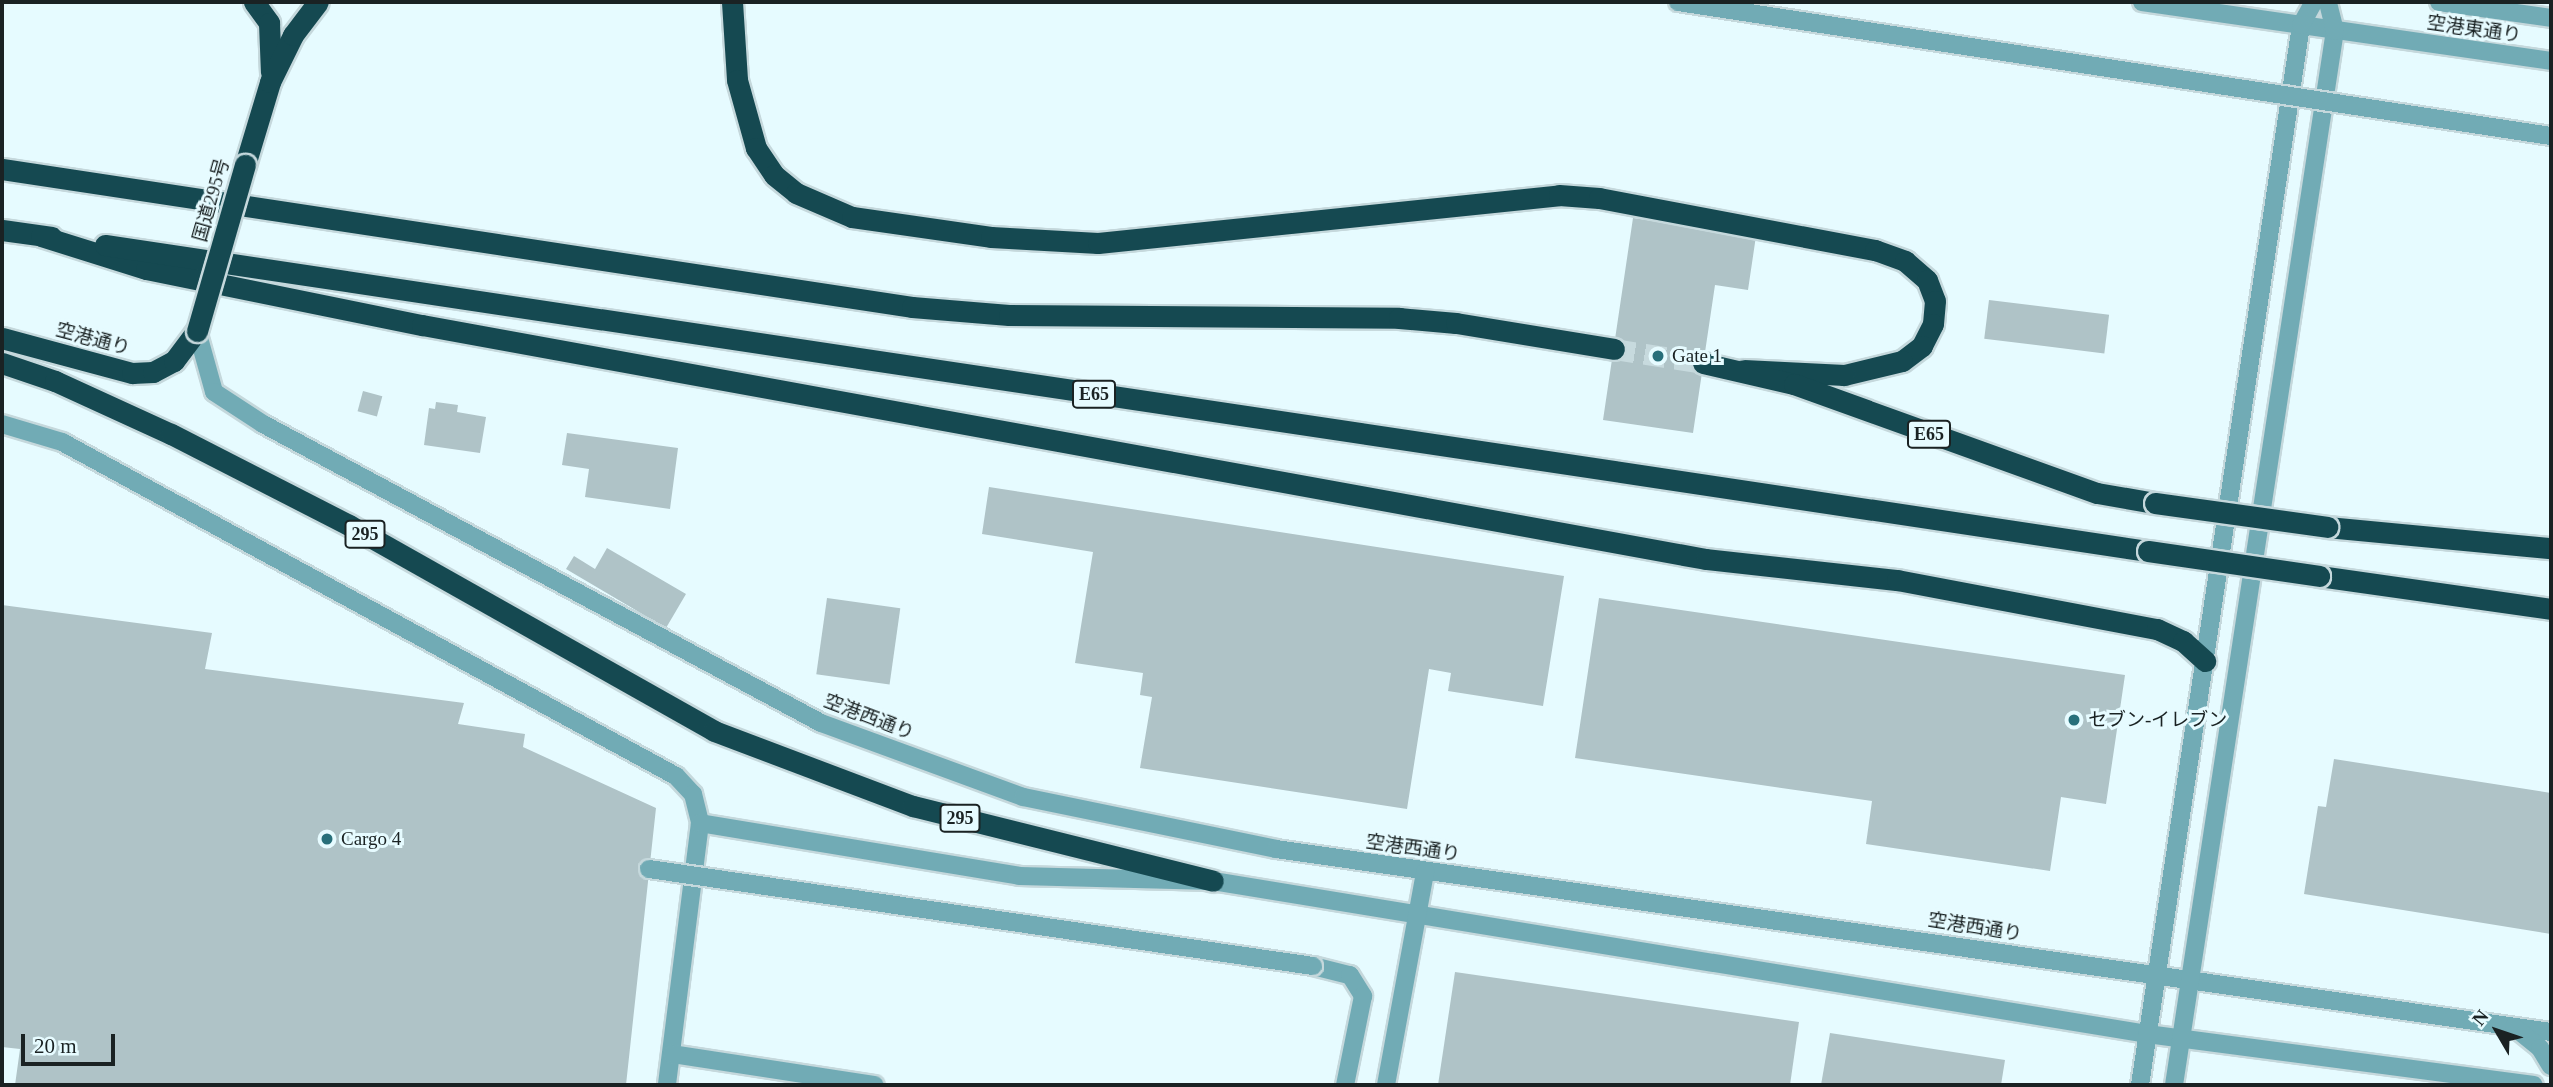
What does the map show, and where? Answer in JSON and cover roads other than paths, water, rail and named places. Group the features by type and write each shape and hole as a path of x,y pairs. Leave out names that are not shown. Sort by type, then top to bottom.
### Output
{"highway":[{"path":"254,2 269,23 270,82"},
{"path":"270,82 293,35 318,2"},
{"path":"732,2 737,80 756,148 774,175 796,193 852,216 991,237 1098,243 1559,195 1586,197 1875,250 1905,261 1927,280 1935,301 1933,324 1922,346 1902,361 1844,375 1744,370"},
{"name":"国道295号","path":"197,331 270,82"},
{"path":"2,169 912,307 1009,315 1399,318 1456,323 1614,349"},
{"name":"E65","path":"2,230 2551,610"},
{"path":"41,236 146,269 422,325 1706,559 1897,580 2157,629 2183,641 2205,661"},
{"name":"空港通り","path":"2,338 132,373 153,372 174,360 197,331"},
{"name":"295","path":"2,363 55,382 171,434 324,512 714,731 913,806 1213,881"},
{"name":"E65","path":"1703,363 1744,370 1794,384 2097,493 2327,527 2551,548"},
{"path":"2525,544 2551,542"}],"street":[{"path":"1678,2 2551,135"},
{"name":"空港東通り","path":"2142,2 2551,61"},
{"path":"2140,1085 2301,25 2314,2"},
{"path":"2174,1085 2336,31 2328,2"},
{"name":"空港東通り","path":"2439,2 2551,18"},
{"name":"空港西通り","path":"197,331 214,392 263,424 691,657 821,723 1023,797 1276,849 1425,872 2551,1032"},
{"path":"2,424 62,442 676,776 693,794 700,823 667,1085"},
{"path":"700,823 1019,876 1213,881 2147,1034 2534,1085"},
{"path":"649,869 1313,966 1350,975 1363,996 1345,1085"},
{"path":"1385,1085 1425,872"},
{"path":"2514,1027 2540,1048 2551,1066"},
{"path":"672,1054 875,1085"},
{"path":"752,1085 755,1066"}],"tunnel":[{"path":"1614,349 1703,363"}],"place":[{"name":"Gate 1","path":"1658,356"},
{"name":"セブン-イレブン","path":"2074,720"},
{"name":"Cargo 4","path":"327,839"}]}
